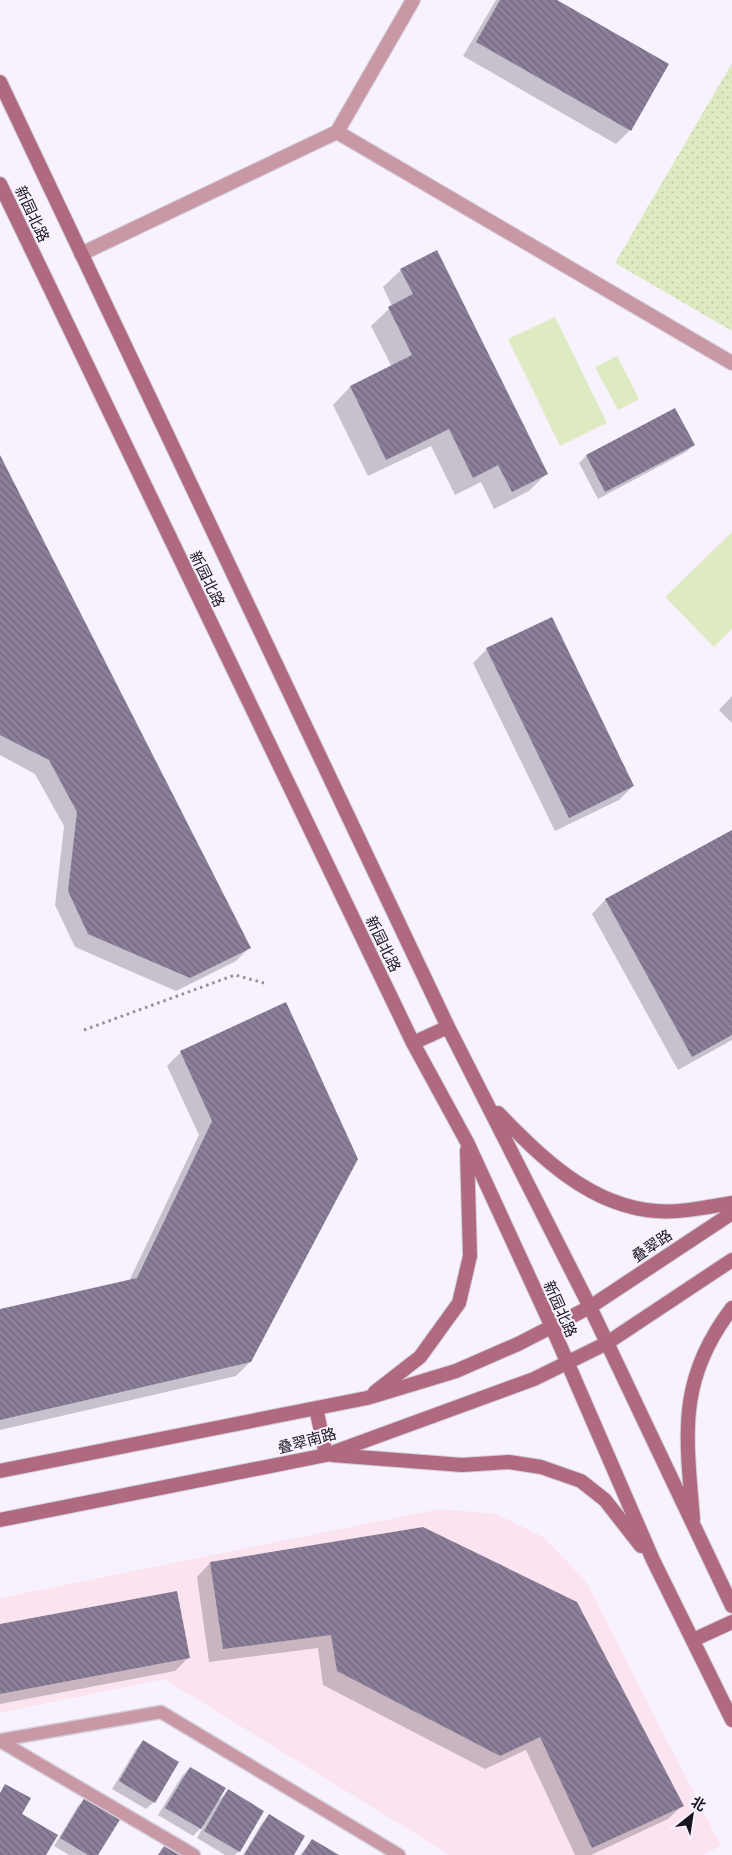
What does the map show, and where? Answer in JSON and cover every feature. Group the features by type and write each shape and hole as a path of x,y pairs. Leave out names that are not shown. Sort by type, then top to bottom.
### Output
{"main road":[{"name":"新园北路","path":"0,82 448,1027 489,1104 590,1307 732,1606"},
{"name":"新园北路","path":"1,187 413,1043 467,1142 552,1327 566,1364 653,1560 732,1720"},
{"path":"413,1043 448,1027"},
{"path":"489,1104 529,1145 565,1176 592,1192 624,1204 656,1211 688,1210 732,1203"},
{"path":"367,1398 420,1357 459,1303 470,1256 467,1142"},
{"name":"叠翠路","path":"590,1307 732,1213"},
{"path":"607,1343 732,1260"},
{"name":"叠翠南路","path":"0,1471 367,1398 456,1371 552,1327 590,1307"},
{"path":"693,1527 687,1420 694,1377 715,1330 732,1308"},
{"name":"叠翠南路","path":"0,1520 326,1454 534,1379 607,1343"},
{"path":"316,1408 326,1454 462,1465 509,1462 541,1466 581,1482 605,1500 653,1560"},
{"path":"693,1640 732,1622"}],"street":[{"path":"81,254 337,132 413,0"},
{"path":"337,132 732,363"}],"lane":[{"path":"0,1741 161,1712 399,1855"},
{"path":"0,1741 194,1855"}],"path":[{"path":"84,1030 234,975 264,983"}],"shaded area":[{"path":"440,1509 496,1514 545,1538 586,1582 721,1846 703,1855 450,1855 164,1679 0,1713 0,1598"}],"green space":[{"path":"732,63 732,331 615,263"},
{"path":"555,317 607,423 560,446 508,339"},
{"path":"617,356 639,399 618,410 595,367"},
{"path":"732,532 732,629 714,647 665,597"}],"building":[{"path":"500,0 557,0 669,64 631,131 476,42"},
{"path":"437,250 548,474 512,492 498,465 473,478 449,429 386,460 350,386 412,355 388,307 413,294 400,269"},
{"path":"675,408 695,445 605,492 586,455"},
{"path":"0,455 251,948 190,978 88,934 68,891 77,812 49,760 0,735"},
{"path":"552,617 634,786 569,818 486,648"},
{"path":"732,830 732,1035 692,1057 605,899"},
{"path":"286,1002 358,1159 251,1362 0,1420 0,1309 137,1278 212,1121 180,1051"},
{"path":"423,1527 577,1602 684,1806 592,1848 540,1737 500,1756 337,1671 331,1635 223,1649 210,1562"},
{"path":"177,1591 190,1658 0,1694 0,1624"},
{"path":"143,1740 179,1762 155,1803 119,1781"},
{"path":"190,1767 226,1788 201,1829 165,1808"},
{"path":"5,1784 31,1798 22,1814 58,1835 46,1855 0,1855 0,1793"},
{"path":"228,1789 264,1811 240,1852 204,1831"},
{"path":"85,1797 121,1818 98,1855 88,1855 60,1838"},
{"path":"269,1814 305,1836 294,1855 244,1855"},
{"path":"312,1839 339,1855 302,1855"},
{"path":"164,1846 180,1855 158,1855"}]}
